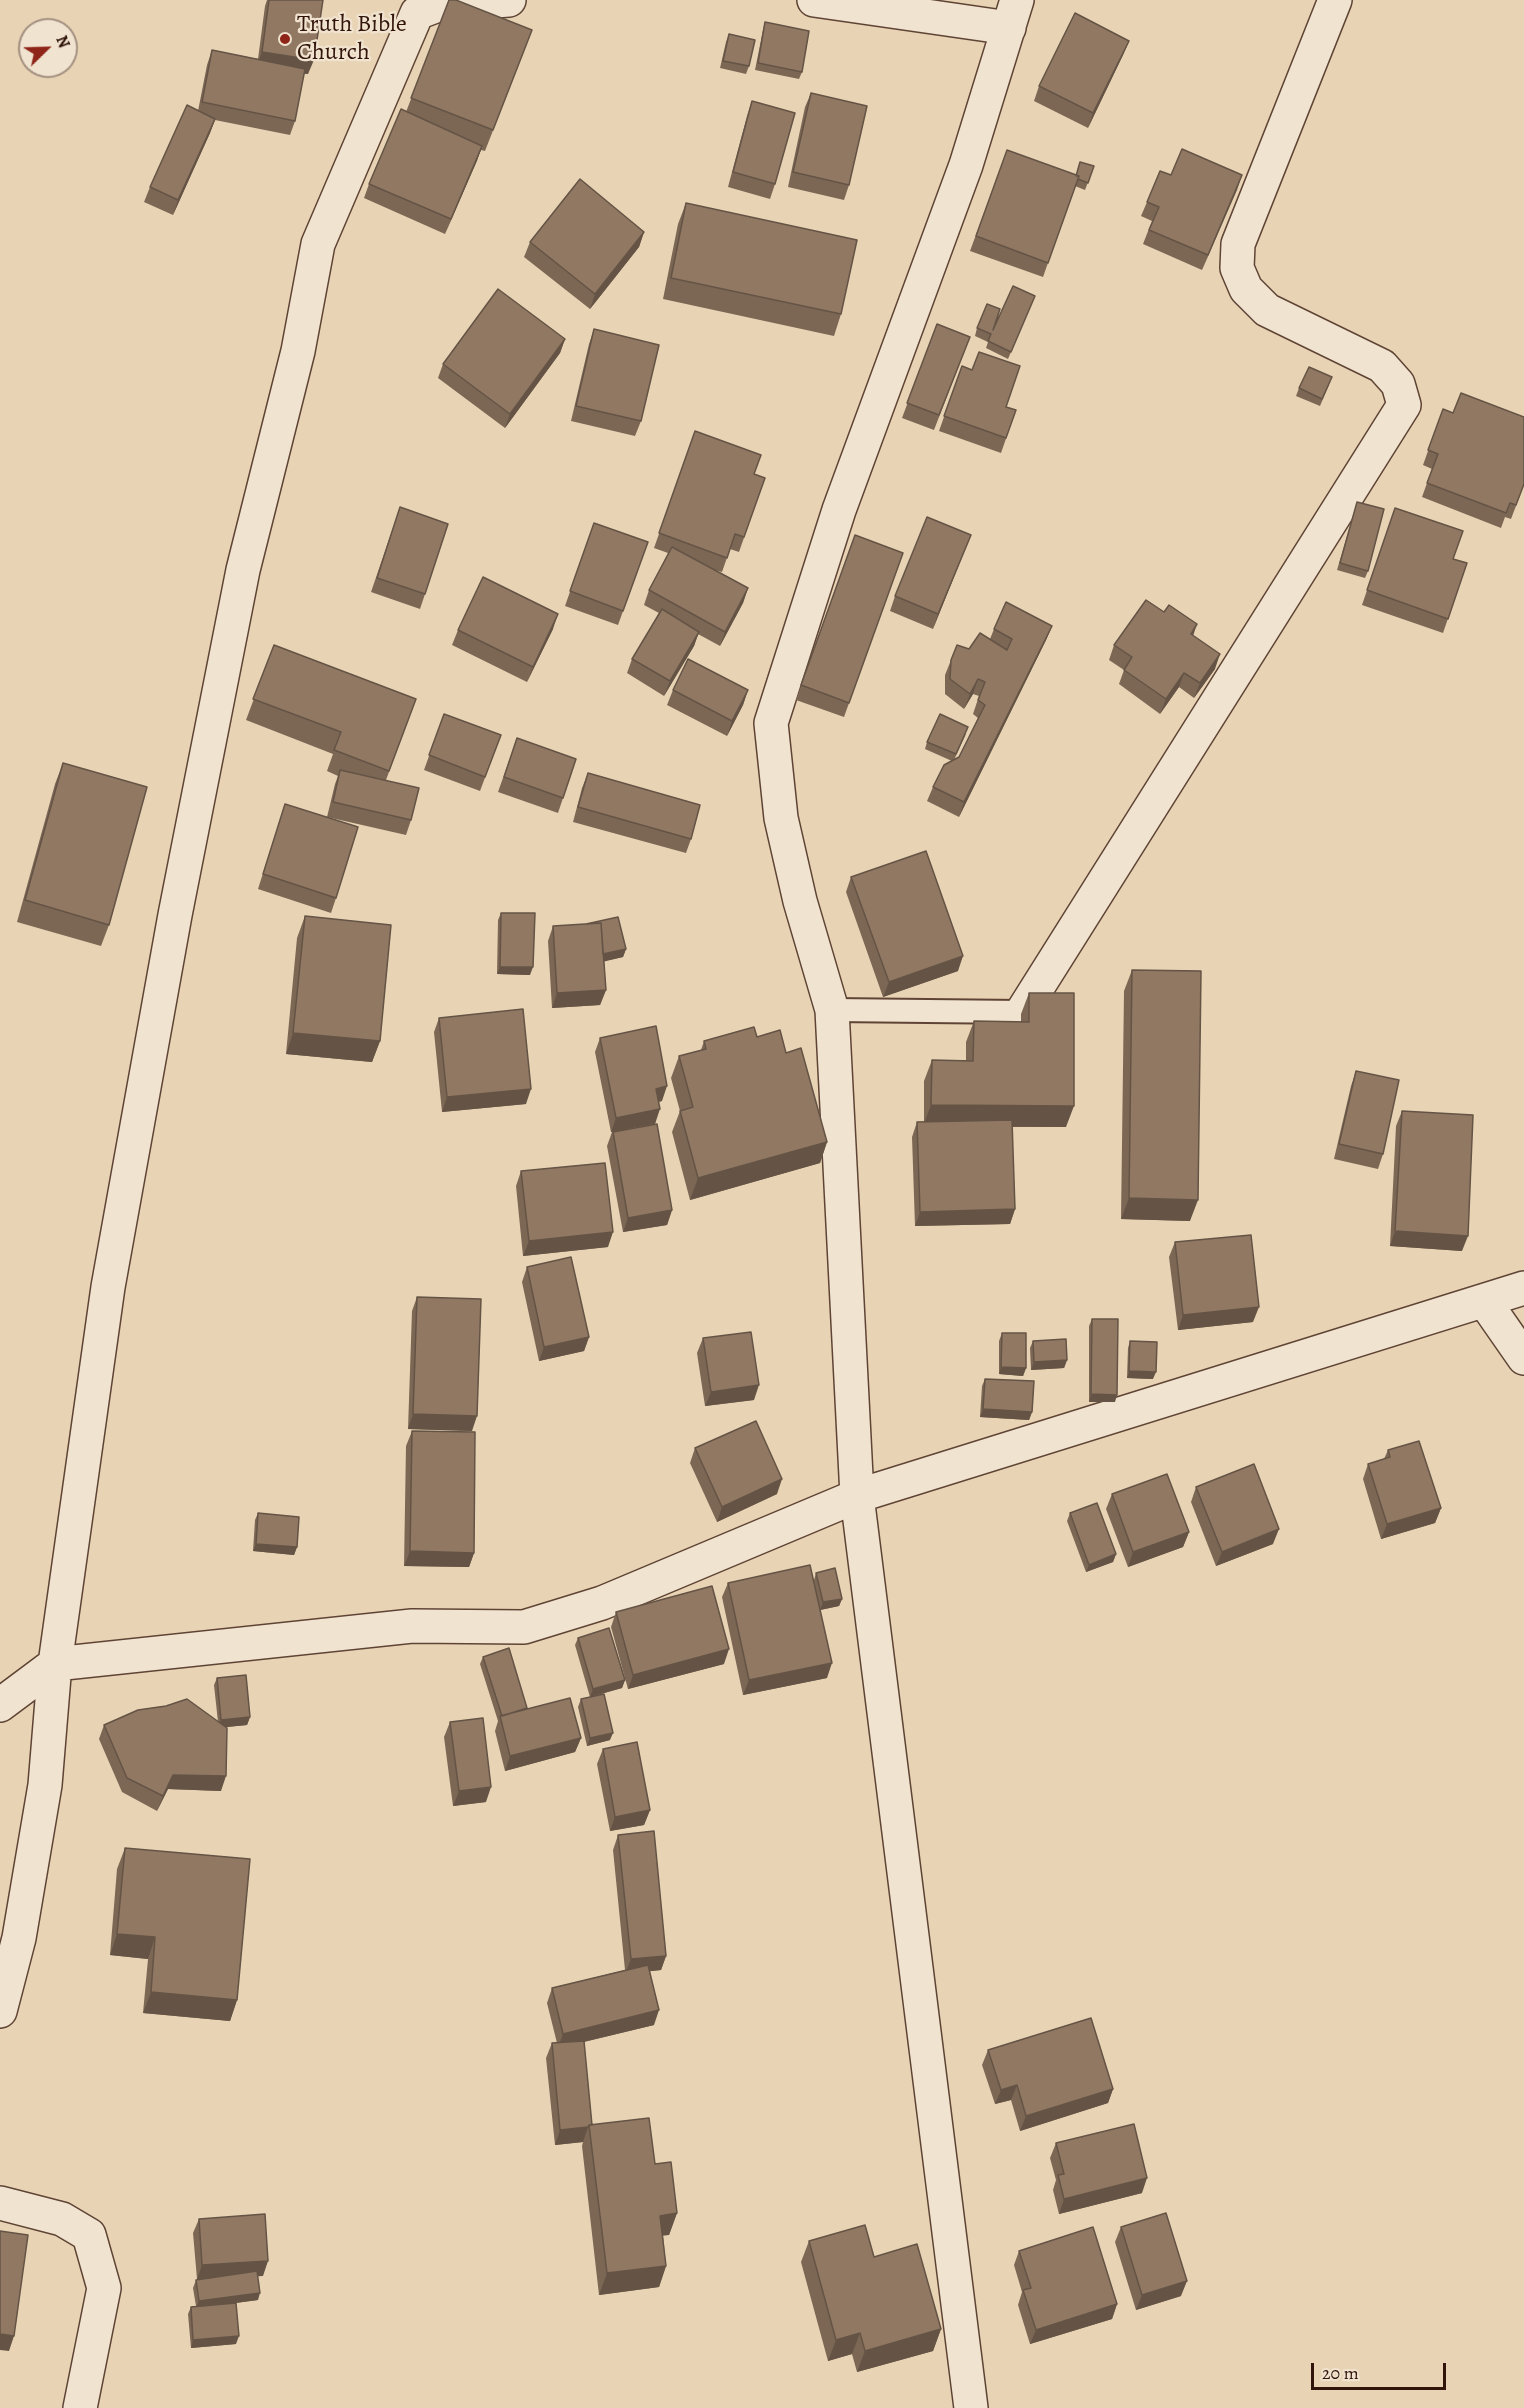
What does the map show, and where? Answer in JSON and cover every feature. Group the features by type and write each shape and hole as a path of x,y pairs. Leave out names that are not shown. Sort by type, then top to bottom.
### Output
{"street":[{"path":"0,2012 20,1938 45,1785 55,1664 108,1287 175,915 243,570 298,351 318,244 417,13 438,4 509,0"},
{"path":"814,0 1013,14 966,165 839,510 771,723 781,818 800,901 832,1010 857,1496 971,2408"},
{"path":"1022,1012 1404,405 1398,384 1382,366 1267,310 1246,289 1237,268 1238,244 1335,0"},
{"path":"0,1705 55,1664 412,1626 524,1628 602,1603 857,1496 1524,1288"},
{"path":"1485,1302 1524,1358"},
{"path":"0,2203 62,2219 89,2235 104,2288 80,2408"}],"lane":[{"path":"832,1010 1022,1012"}],"building":[{"path":"269,0 323,0 314,60 262,52"},
{"path":"449,0 456,0 532,30 493,130 411,98"},
{"path":"1075,13 1129,41 1093,113 1039,86"},
{"path":"765,22 809,31 802,72 758,63"},
{"path":"729,34 755,40 749,66 723,61"},
{"path":"212,50 305,69 295,121 202,102"},
{"path":"811,93 867,106 849,185 793,172"},
{"path":"752,101 795,113 775,184 733,172"},
{"path":"187,105 215,119 178,200 150,187"},
{"path":"401,109 482,146 451,219 369,184"},
{"path":"1182,149 1242,175 1208,255 1149,230 1159,207 1147,202 1160,171 1171,175"},
{"path":"1007,150 1079,176 1048,263 976,236"},
{"path":"1080,162 1094,166 1088,183 1076,176"},
{"path":"580,179 644,232 595,294 530,242"},
{"path":"686,203 857,240 841,314 671,278"},
{"path":"1013,286 1035,296 1011,352 988,341 991,334 977,328 987,304 1000,309 993,330"},
{"path":"498,289 565,339 510,414 443,364"},
{"path":"937,324 970,337 939,415 907,403"},
{"path":"594,329 659,345 641,421 576,406"},
{"path":"979,352 1020,366 1006,407 1016,410 1006,438 944,416 962,366 972,370"},
{"path":"1309,367 1332,377 1322,399 1299,388"},
{"path":"1461,393 1524,417 1524,484 1516,505 1510,503 1506,513 1427,483 1438,454 1428,450 1443,409 1453,413"},
{"path":"695,431 761,455 754,474 765,478 744,537 735,534 727,558 659,533"},
{"path":"1357,502 1384,509 1368,571 1340,563"},
{"path":"400,507 448,524 425,594 377,578"},
{"path":"1395,508 1463,531 1453,559 1467,563 1448,619 1367,590"},
{"path":"927,517 971,535 938,614 895,596"},
{"path":"594,523 648,542 623,611 570,591"},
{"path":"855,535 903,553 849,703 801,685"},
{"path":"672,547 748,588 725,632 649,590"},
{"path":"483,577 558,614 533,667 458,630"},
{"path":"1146,600 1164,612 1169,605 1197,624 1191,634 1220,654 1200,683 1184,673 1166,699 1124,670 1132,657 1114,645"},
{"path":"1006,602 1052,626 964,802 933,787 944,765 959,757 985,705 978,700 985,682 978,679 970,694 950,679 951,660 957,645 969,649 980,633 1007,650 1012,639 994,629"},
{"path":"662,609 699,632 670,681 632,659"},
{"path":"274,645 416,699 389,771 334,750 341,732 253,699"},
{"path":"688,659 748,690 732,721 673,690"},
{"path":"444,714 501,735 485,777 429,755"},
{"path":"940,714 968,727 956,754 927,742"},
{"path":"517,738 576,759 563,798 504,777"},
{"path":"63,763 147,787 109,925 25,900"},
{"path":"340,770 419,788 411,820 333,802"},
{"path":"588,773 700,805 691,839 578,807"},
{"path":"285,804 358,827 336,898 263,874"},
{"path":"926,851 963,956 889,982 851,877"},
{"path":"501,913 535,913 533,967 500,967"},
{"path":"305,916 391,925 380,1041 293,1033"},
{"path":"618,917 626,949 603,954 601,923 586,924"},
{"path":"601,923 606,990 557,993 553,926"},
{"path":"1132,970 1201,971 1198,1200 1129,1198"},
{"path":"1029,993 1074,993 1074,1106 931,1105 932,1060 973,1061 974,1021 1029,1022"},
{"path":"523,1009 531,1089 447,1097 439,1018"},
{"path":"656,1026 667,1086 656,1089 660,1109 616,1118 600,1038"},
{"path":"754,1027 757,1037 780,1030 786,1053 801,1048 827,1142 698,1178 680,1111 693,1107 679,1056 706,1049 704,1041"},
{"path":"1356,1071 1399,1080 1383,1154 1339,1144"},
{"path":"1402,1111 1473,1115 1468,1236 1395,1231"},
{"path":"1012,1120 1015,1209 920,1212 917,1122"},
{"path":"657,1124 672,1210 628,1218 613,1132"},
{"path":"605,1163 613,1232 529,1241 521,1171"},
{"path":"1251,1235 1259,1307 1183,1315 1175,1242"},
{"path":"571,1257 589,1337 544,1347 527,1267"},
{"path":"417,1297 481,1299 477,1416 413,1414"},
{"path":"1092,1319 1118,1319 1117,1395 1091,1394"},
{"path":"751,1332 759,1385 711,1392 703,1338"},
{"path":"1002,1333 1026,1333 1026,1368 1001,1367"},
{"path":"1066,1339 1067,1360 1034,1362 1033,1341"},
{"path":"1130,1341 1157,1342 1156,1372 1129,1371"},
{"path":"985,1379 1034,1381 1032,1412 983,1409"},
{"path":"756,1421 782,1479 722,1507 695,1448"},
{"path":"412,1431 475,1432 474,1553 410,1551"},
{"path":"1419,1441 1441,1508 1387,1524 1368,1464 1390,1457 1388,1450"},
{"path":"1254,1464 1279,1529 1222,1552 1196,1487"},
{"path":"1167,1474 1189,1532 1133,1552 1112,1494"},
{"path":"1097,1503 1116,1554 1089,1565 1070,1513"},
{"path":"258,1513 299,1517 297,1547 256,1544"},
{"path":"810,1565 832,1663 749,1680 728,1583"},
{"path":"835,1568 842,1599 823,1602 816,1573"},
{"path":"712,1586 729,1649 633,1675 616,1612"},
{"path":"609,1628 625,1680 593,1689 578,1638"},
{"path":"509,1648 527,1708 502,1716 483,1657"},
{"path":"246,1675 250,1717 221,1720 217,1678"},
{"path":"604,1694 613,1733 590,1738 581,1699"},
{"path":"570,1698 581,1738 510,1756 500,1716"},
{"path":"187,1699 227,1728 226,1776 173,1775 163,1796 127,1778 104,1725 138,1710 166,1706"},
{"path":"483,1718 491,1787 459,1791 450,1722"},
{"path":"637,1742 650,1810 615,1817 603,1749"},
{"path":"654,1831 666,1956 631,1959 618,1835"},
{"path":"125,1848 250,1859 237,2000 151,1992 155,1937 117,1934"},
{"path":"648,1965 659,2010 563,2034 552,1988"},
{"path":"1091,2018 1113,2089 1026,2116 1017,2085 1001,2090 988,2050"},
{"path":"584,2041 592,2125 560,2130 552,2043"},
{"path":"649,2118 655,2164 671,2162 677,2213 660,2216 666,2266 607,2273 589,2125"},
{"path":"1134,2124 1147,2178 1064,2199 1058,2175 1064,2174 1056,2143"},
{"path":"1166,2213 1187,2281 1142,2295 1121,2227"},
{"path":"265,2214 268,2261 202,2265 199,2219"},
{"path":"865,2225 874,2257 917,2244 941,2329 865,2351 860,2333 836,2340 809,2241"},
{"path":"1093,2227 1117,2304 1036,2330 1023,2290 1031,2288 1019,2251"},
{"path":"0,2231 28,2235 14,2336 0,2334"},
{"path":"257,2271 260,2293 199,2301 196,2280"},
{"path":"236,2303 239,2336 193,2340 191,2307"}],"place":[{"name":"Truth Bible Church","path":"285,39"}]}
